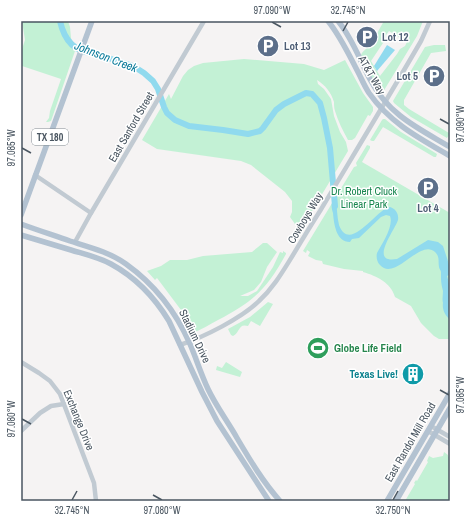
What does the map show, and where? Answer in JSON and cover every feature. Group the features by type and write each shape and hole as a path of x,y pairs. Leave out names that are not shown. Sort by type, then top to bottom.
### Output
{"main road":[{"name":"TX 180","path":"21,215 92,21"},
{"name":"AT&T Way","path":"328,21 340,38 368,91 381,109 404,128 450,156"},
{"name":"AT&T Way","path":"338,21 347,32 370,80 385,102 401,118 450,147"},
{"name":"Stadium Drive","path":"21,224 96,249 112,256 144,278 159,294 174,313 189,342 208,388 248,456 280,501"},
{"name":"Stadium Drive","path":"21,234 96,258 110,264 131,278 154,300 163,311 174,331 217,421 268,501"},
{"path":"131,278 136,272"},
{"name":"East Randol Mill Road","path":"387,501 450,394"},
{"name":"East Randol Mill Road","path":"396,501 450,408"},
{"path":"242,460 248,456"}],"street":[{"name":"East Sanford Street","path":"75,242 204,21"},
{"name":"Cowboys Way","path":"180,345 224,325 248,310 258,303 279,279 422,41 430,21"},
{"path":"35,175 91,213"},
{"name":"Exchange Drive","path":"21,362 50,381 60,394 94,483 96,501"},
{"path":"21,431 40,413 51,406 64,404"},
{"path":"431,426 450,444"},
{"path":"428,431 450,437"}],"green space":[{"path":"22,21 68,21 70,27 71,38 75,51 51,121 48,122 46,122 49,118 61,79 22,66 21,52 25,40"},
{"path":"384,21 423,21 417,36 383,92 373,81 361,55 370,45","holes":["389,31 407,42 405,46 400,49 380,76 371,61 385,40"]},
{"path":"445,45 446,51 431,53 404,100 404,105 449,133 447,138 411,117 393,101 425,47"},
{"path":"244,59 304,64 324,70 345,60 363,93 373,107 373,111 370,116 368,115 355,138 348,140 342,130 334,109 334,102 331,95 317,80 318,84 324,89 331,99 334,116 340,132 346,142 348,151 300,231 290,217 292,212 292,201 285,192 251,165 241,161 157,149 142,140 169,94 171,99 183,76 188,70 203,63"},
{"path":"383,119 437,154 436,157 383,127 374,141 370,140"},
{"name":"Dr. Robert Cluck Linear Park","path":"367,145 370,146 370,148 362,162 450,213 450,339 439,339 434,336 421,323 411,306 395,297 387,284 378,278 363,271 344,269 323,264 322,261 308,256 310,252 307,250 306,253 303,251 354,167 357,166 356,163"},
{"path":"263,243 267,243 277,252 267,267 261,282 254,290 240,296 248,296 257,291 273,267 280,252 283,253 283,251 286,254 265,286 241,307 193,333 188,331 179,313 181,310 157,278 155,280 147,271 161,266 170,260 187,260 203,256 252,252"},
{"path":"268,302 273,304 260,326 251,321 248,326 242,326 235,335 231,335 228,329 250,317"},
{"path":"226,362 242,372 240,377 216,370 217,366 222,368"},
{"path":"444,452 450,458 450,501 405,501 415,484 414,483 416,480 417,481 428,462 429,456 433,458 443,456"}],"water":[{"path":"387,45 395,50 377,71 374,66"},
{"path":"336,198 339,225 344,233 350,235 363,228 384,210 390,207 395,210 398,220 384,251 384,256 389,259 397,259 428,240 438,242 443,246 449,265 449,275 447,276 450,292 450,320 443,310 441,271 439,268 437,254 429,249 422,251 415,254 400,265 386,269 379,264 377,253 389,230 391,220 390,216 386,215 381,217 359,238 352,239 350,242 345,241 339,236 335,227 332,202"}],"waterway":[{"name":"Johnson Creek","path":"60,21 67,39 75,47 86,52 133,66 144,73 153,81 158,89 167,113 175,120 189,126 248,134 260,131 276,110 284,104 306,93 312,94 320,103 324,118 330,148 335,206"}],"place":[{"name":"Lot 12","path":"367,37"},
{"name":"Lot 13","path":"268,46"},
{"name":"Lot 5","path":"434,76"},
{"name":"Lot 4","path":"428,188"},
{"name":"Globe Life Field","path":"318,348"},
{"name":"Texas Live!","path":"413,374"}]}
